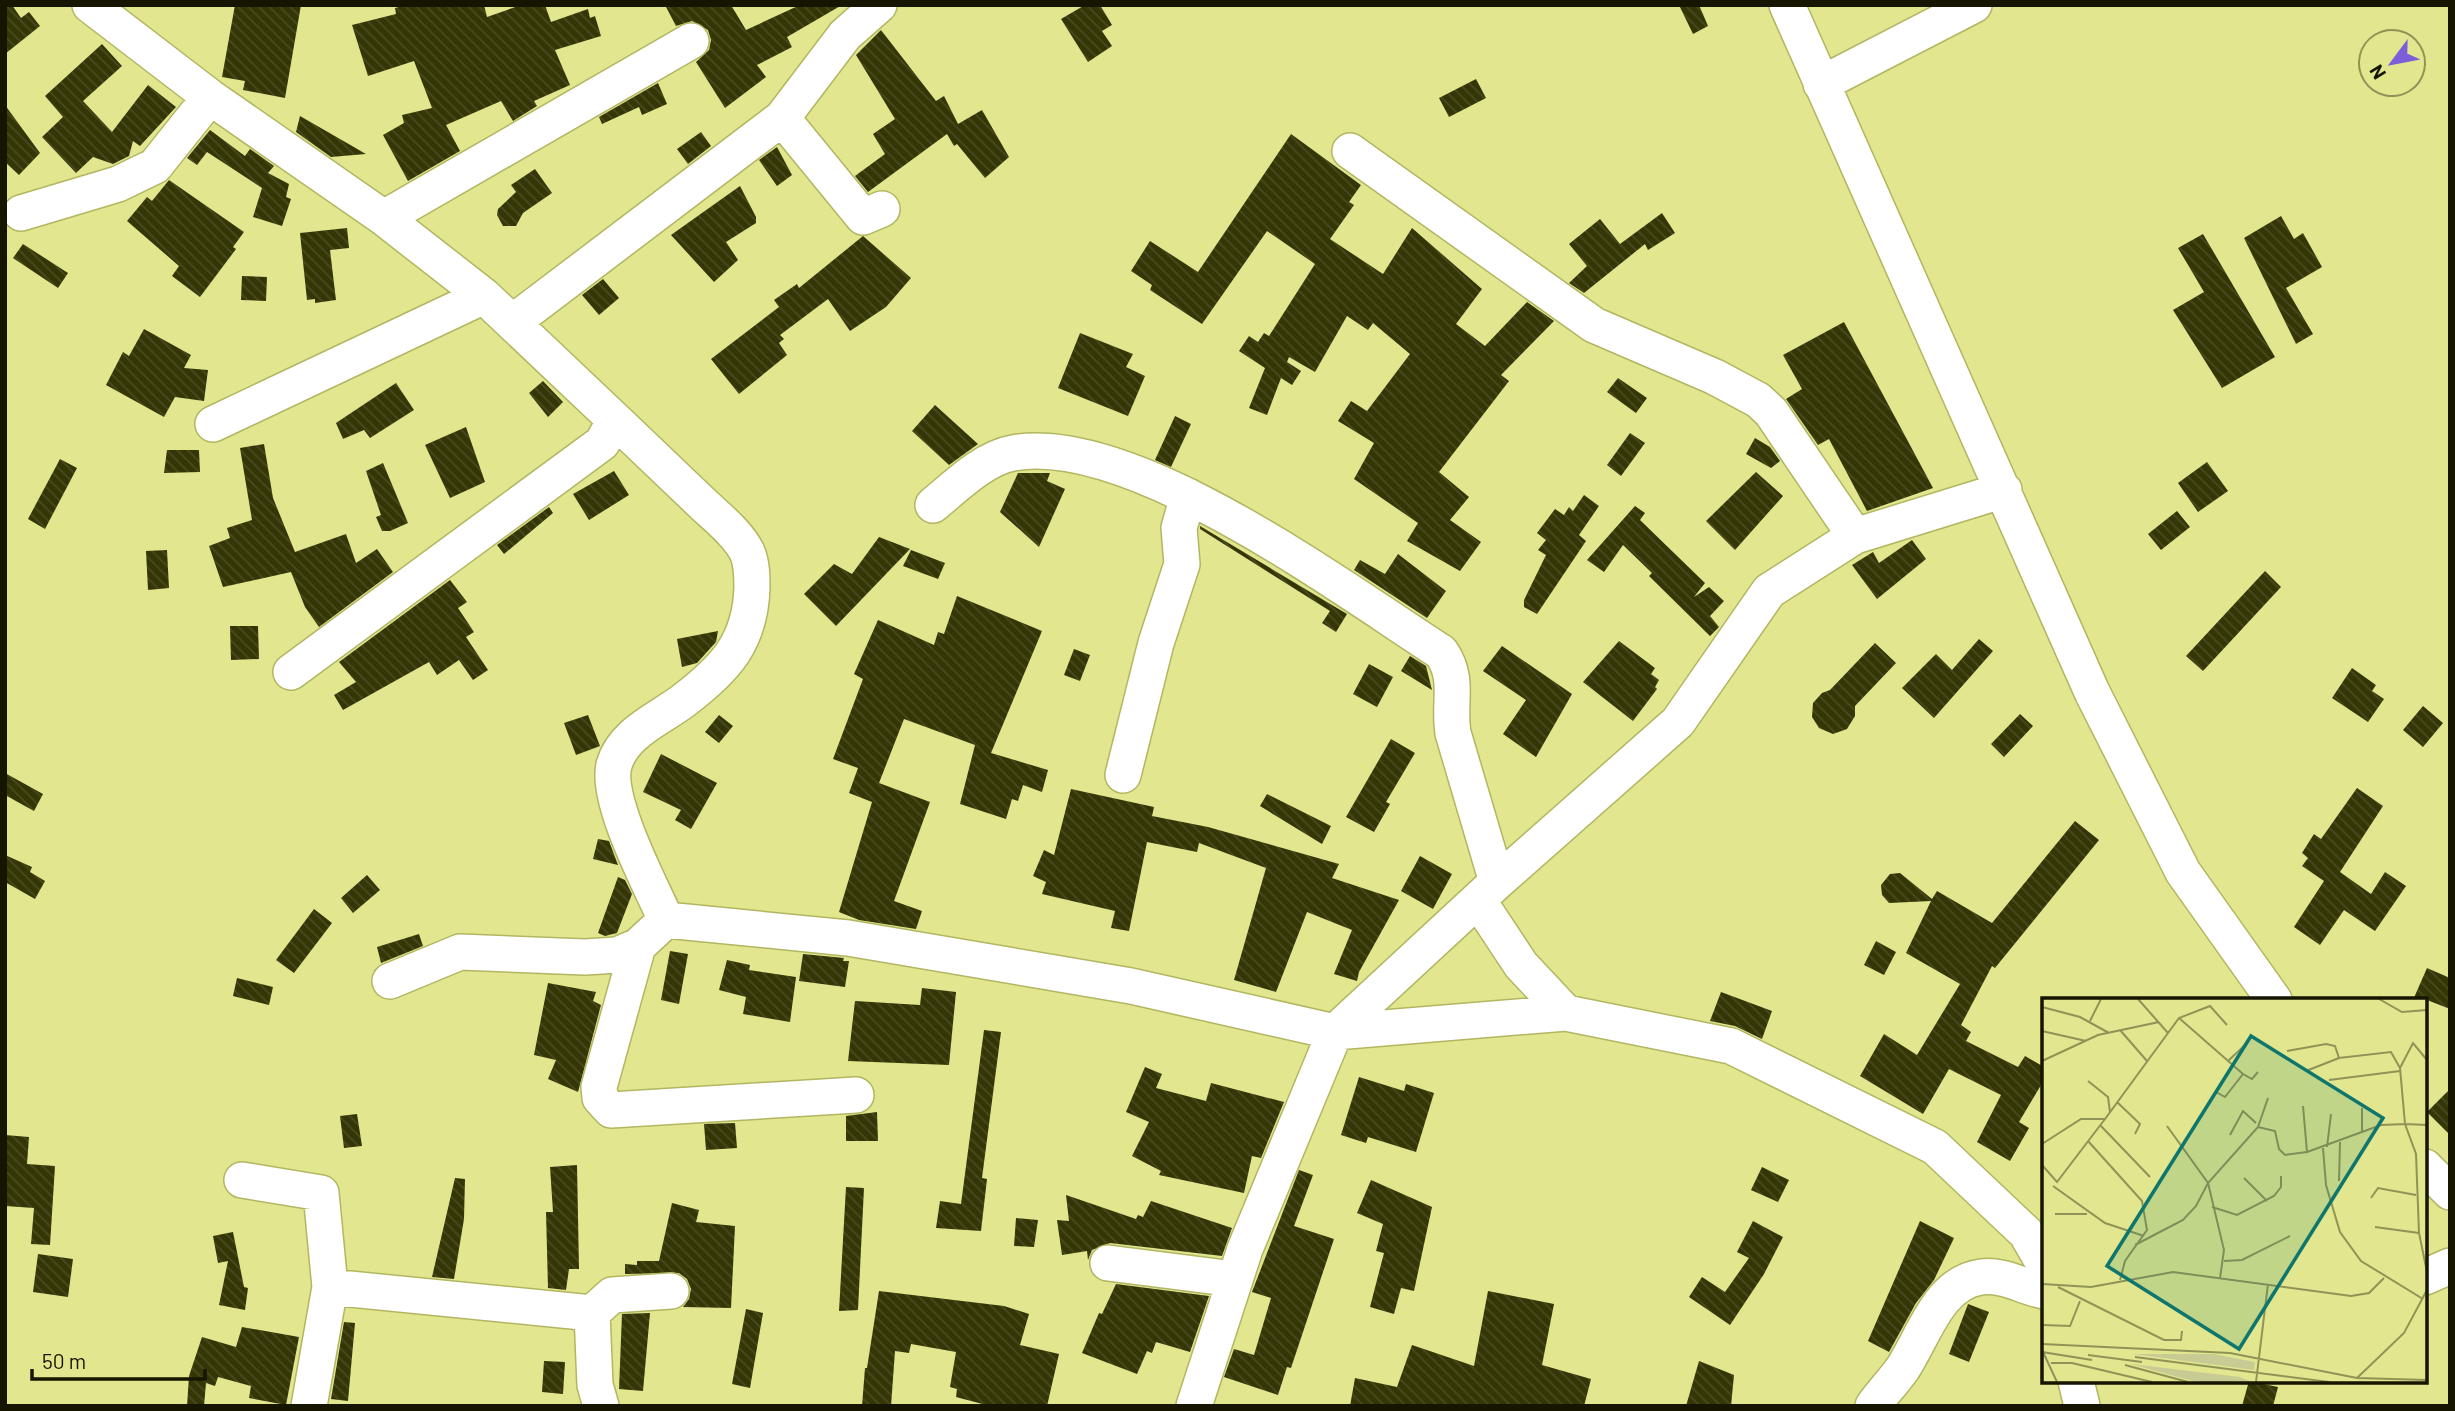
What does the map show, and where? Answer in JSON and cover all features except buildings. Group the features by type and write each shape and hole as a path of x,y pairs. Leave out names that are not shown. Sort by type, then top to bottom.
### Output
{"street":[{"path":"90,5 210,97 384,218 484,296 728,528 747,552 752,573 751,615 735,652 715,674 681,702 645,725 626,745 614,766 616,806 666,920"},
{"path":"513,322 782,118 845,35 879,5"},
{"path":"1787,5 2092,692 2183,872 2273,998"},
{"path":"1821,84 1974,5"},
{"path":"384,218 691,41"},
{"path":"21,213 118,184 155,166 210,97"},
{"path":"782,118 863,217 882,209"},
{"path":"1350,151 1594,325 1715,377 1758,400 1771,412 1854,536"},
{"path":"213,424 484,296"},
{"path":"291,672 602,443 615,420"},
{"path":"933,505 978,470 1009,453 1048,449 1114,466 1188,496 1243,524 1441,652 1451,667 1453,686 1449,710 1487,891 1521,965 1566,1013"},
{"path":"1195,1406 1234,1279 1335,1032 1487,891 1678,722 1769,591 1854,536 2004,490"},
{"path":"1123,775 1156,643 1182,564 1179,528 1188,496"},
{"path":"390,981 460,952 585,957 617,955 638,946 666,920 848,939 1077,976 1335,1032 1566,1013 1731,1046 1935,1147 2026,1233 2042,1261"},
{"path":"638,946 599,1087 604,1105 611,1110 856,1095"},
{"path":"2427,1169 2450,1192"},
{"path":"242,1180 321,1193 330,1287 309,1406"},
{"path":"2012,1219 2042,1235"},
{"path":"1108,1263 1234,1279"},
{"path":"2427,1276 2450,1266"},
{"path":"1873,1406 1901,1371 1933,1313 1958,1286 1982,1277 2018,1282 2042,1290"},
{"path":"330,1287 592,1313 612,1295 671,1291"},
{"path":"592,1313 595,1385 601,1406"},
{"path":"2076,1383 2082,1406"}]}
